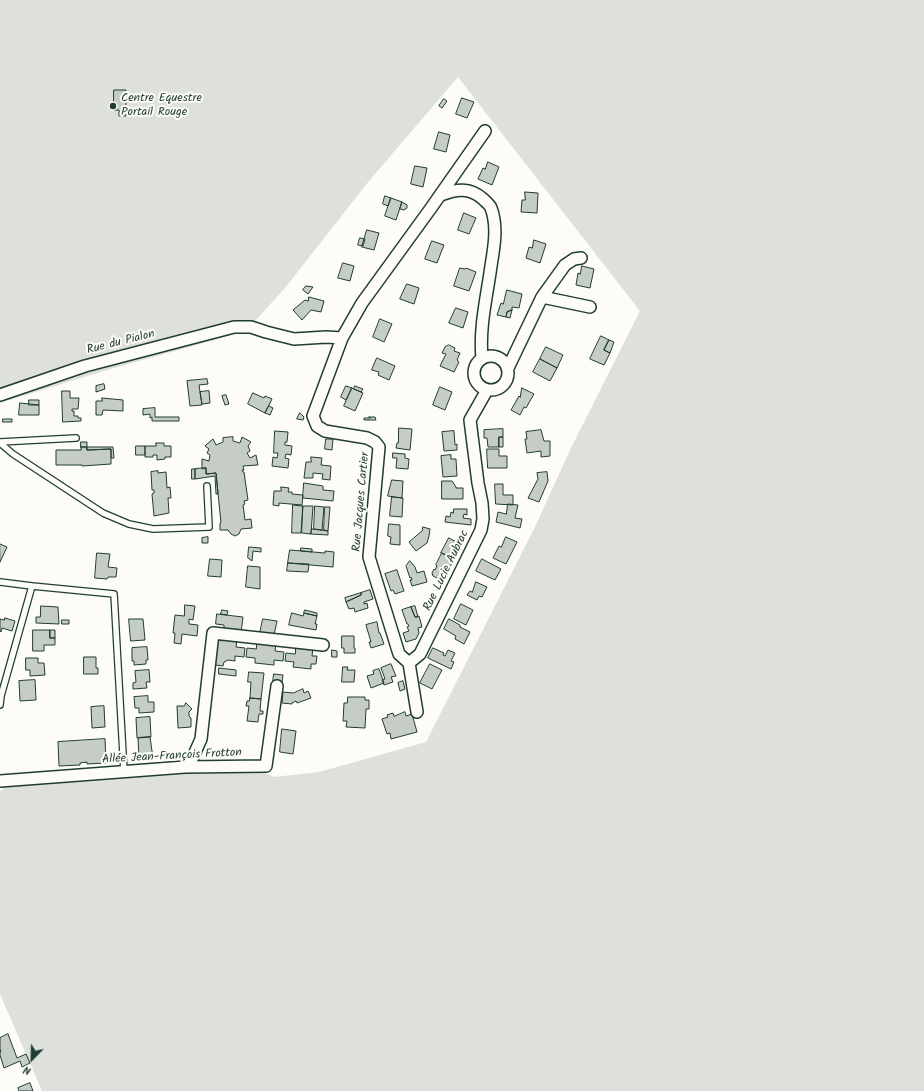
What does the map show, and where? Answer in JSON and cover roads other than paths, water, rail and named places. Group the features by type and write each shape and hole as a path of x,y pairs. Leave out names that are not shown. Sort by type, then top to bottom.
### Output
{"street":[{"path":"342,338 362,303 441,195 485,131"},
{"path":"441,195 452,190 465,189 477,194 491,207 495,242 480,340 482,358"},
{"path":"508,368 505,362 496,356 489,355 482,358 476,364 473,374 474,380 479,386 487,390 496,390 502,386 508,378 508,368 542,297 565,265 574,259 581,258"},
{"path":"542,297 590,307"},
{"name":"Rue du Pialon","path":"0,395 85,366 234,327 251,327 294,339 326,337 342,338"},
{"name":"Rue Jacques Cartier","path":"342,338 313,416 317,426 325,431 367,438 375,442 379,447 369,557 399,654 409,663 417,712"},
{"name":"Rue Lucie Aubrac","path":"409,663 420,654 481,530 483,518 482,503 470,420 487,390"},
{"path":"185,767 193,758 201,739 212,633 323,645"},
{"name":"Allée Jean-François Frotton","path":"0,781 185,767 266,766 277,686"}],"lane":[{"path":"0,443 76,438"},
{"path":"0,443 13,454 103,513 129,524 153,529 209,528 207,486"},
{"path":"0,582 114,594 124,772"},
{"path":"0,705 1,695 32,586"}],"place":[{"name":"Centre Equestre Portail Rouge","path":"113,106"}]}
